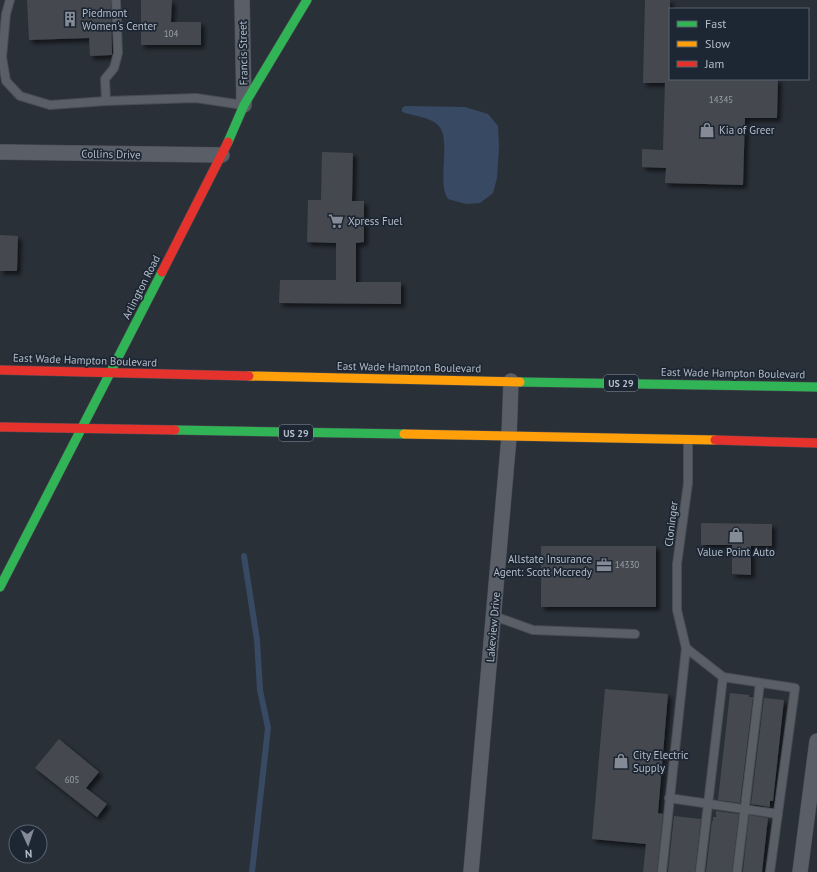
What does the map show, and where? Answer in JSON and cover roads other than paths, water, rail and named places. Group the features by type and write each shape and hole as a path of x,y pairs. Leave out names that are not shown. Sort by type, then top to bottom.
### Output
{"main road":[{"name":"Arlington Road","path":"0,587 222,155 244,105 307,0"},
{"name":"East Wade Hampton Boulevard","path":"0,370 110,374 817,387"},
{"name":"US 29","path":"0,428 82,428 817,443"}],"street":[{"name":"Francis Street","path":"242,0 244,105"},
{"name":"Collins Drive","path":"0,152 222,155"},
{"name":"Lakeview Drive","path":"471,872 509,437 510,381"},
{"path":"800,872 817,741"}],"lane":[{"path":"10,0 6,14 2,57 6,81 20,96 50,105 106,101 196,98 244,105"},
{"path":"106,101 105,79 114,68 118,53 116,0"},
{"name":"Cloninger","path":"662,872 686,648 677,610 677,564 688,483 688,440"},
{"path":"494,616 532,630 635,634"},
{"path":"686,648 723,677 795,688 770,872"},
{"path":"700,872 723,677"},
{"path":"738,872 760,683"},
{"path":"670,798 708,805 778,814"}],"water":[{"path":"405,106 465,107 488,114 498,126 499,146 497,178 493,193 480,203 466,204 448,199 443,182 444,139 442,131 437,124 430,120 402,112 402,108"}],"waterway":[{"path":"244,556 257,640 260,690 268,728 252,872"}],"place":[{"name":"Piedmont Women's Center","path":"70,19"},
{"name":"Kia of Greer","path":"707,130"},
{"name":"Xpress Fuel","path":"336,221"},
{"name":"Value Point Auto","path":"736,535"},
{"name":"Allstate Insurance Agent: Scott Mccredy","path":"604,565"},
{"name":"City Electric Supply","path":"621,761"}]}
